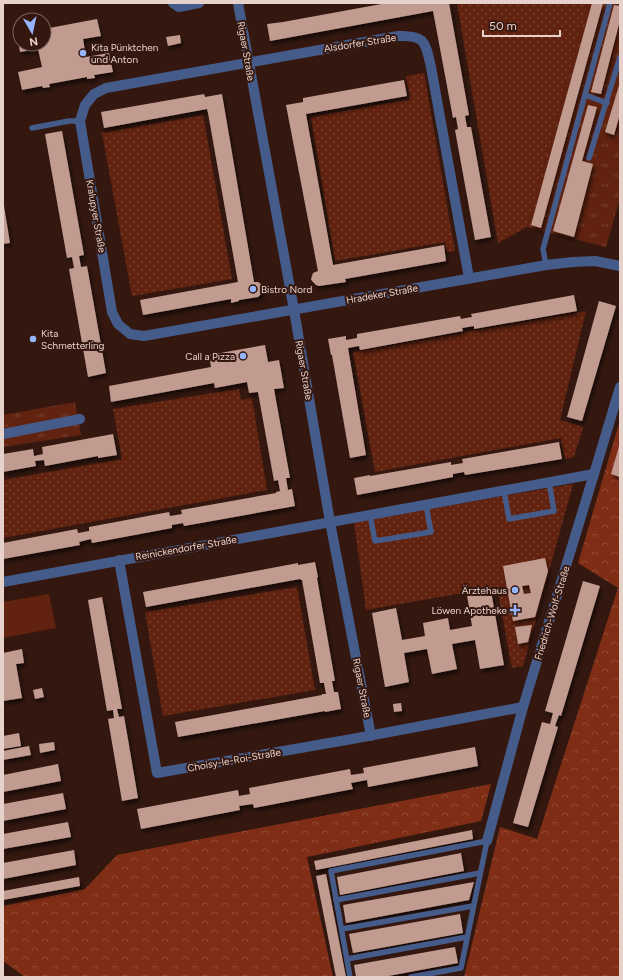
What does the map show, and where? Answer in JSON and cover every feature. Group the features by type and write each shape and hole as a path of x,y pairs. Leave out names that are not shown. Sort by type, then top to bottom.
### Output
{"street":[{"path":"173,3 179,7 199,3"},
{"name":"Rigaer Straße","path":"238,3 294,310 330,522 371,736"},
{"name":"Alsdorfer Straße","path":"80,121 85,105 94,94 106,88 398,36 411,36 421,40 426,47 431,67 469,278"},
{"name":"Kralupyer Straße","path":"80,121 112,312 118,324 130,334 144,336"},
{"name":"Hradeker Straße","path":"144,336 546,265 595,261 620,266"},
{"name":"Friedrich-Wolf-Straße","path":"487,841 523,707 620,387"},
{"path":"3,434 80,419"},
{"name":"Reinickendorfer Straße","path":"3,582 594,474"},
{"name":"Choisy-le-Roi-Straße","path":"119,560 158,773 371,736 523,707"}],"lane":[{"path":"546,265 543,249 610,3"},
{"path":"589,158 620,57"},
{"path":"585,95 607,103"},
{"path":"32,128 69,121 80,121"},
{"path":"504,491 509,519 554,511 550,482"},
{"path":"370,515 375,542 431,532 426,505"},
{"path":"350,977 331,871 487,841 461,968 411,977"},
{"path":"336,900 480,874"},
{"path":"342,929 474,906"},
{"path":"347,959 467,937"}],"green space":[{"path":"457,3 588,3 527,227 498,243"},
{"path":"588,3 620,3 620,198 606,247 527,227"},
{"path":"424,73 455,251 447,252 445,242 335,261 311,117 410,99 406,76"},
{"path":"203,115 232,279 132,296 102,133"},
{"path":"586,311 560,420 583,427 574,457 565,459 561,438 375,472 353,352"},
{"path":"239,389 241,400 252,398 267,490 3,538 3,480 122,459 113,409"},
{"path":"75,402 81,435 3,447 3,415"},
{"path":"620,420 620,977 464,977 500,827 537,839 618,588 578,563"},
{"path":"573,484 523,666 512,668 497,587 366,610 354,522"},
{"path":"297,587 315,690 163,716 145,612"},
{"path":"49,594 56,628 3,638 3,602"},
{"path":"491,784 481,821 307,857 333,977 25,977 3,961 3,906 85,889 117,855"}],"building":[{"path":"387,3 449,3 469,115 465,116 467,127 471,127 491,237 475,240 455,130 458,129 456,117 453,118 433,11 270,41 267,24"},
{"path":"592,3 603,3 541,228 531,225"},
{"path":"614,5 620,6 620,20 601,94 591,92"},
{"path":"97,19 101,36 83,39 86,57 109,53 113,72 94,75 95,78 87,79 87,77 49,84 50,87 43,88 42,86 22,90 18,72 42,67 39,52 52,52 52,27"},
{"path":"180,35 181,43 168,46 166,37"},
{"path":"404,80 407,96 306,114 333,265 444,245 446,261 345,279 346,282 319,286 316,285 311,279 313,273 318,271 286,105 303,102 303,98"},
{"path":"620,82 620,114 614,135 605,132"},
{"path":"204,94 205,97 222,94 254,282 258,282 262,285 264,290 258,297 231,303 231,299 143,315 140,300 238,282 208,113 207,109 104,128 101,112"},
{"path":"588,105 597,107 582,161 593,164 574,237 553,231"},
{"path":"62,131 84,255 79,256 81,267 87,266 106,373 88,377 69,269 74,268 72,257 67,258 45,134"},
{"path":"3,206 10,243 3,244"},
{"path":"574,295 577,311 474,329 474,326 462,328 463,331 360,350 359,346 348,348 366,455 350,458 328,339 346,336 346,340 357,338 357,334 460,316 461,319 472,317 471,314"},
{"path":"599,301 616,306 582,421 567,417"},
{"path":"265,345 268,362 279,360 284,388 274,389 290,478 286,478 288,490 292,489 295,506 184,526 183,523 172,525 172,528 92,543 91,539 79,542 80,545 3,559 3,543 77,529 78,533 89,531 89,527 169,512 170,516 182,514 181,510 276,493 280,491 278,480 274,481 258,392 249,393 247,382 215,388 214,383 111,402 109,386 211,367 209,355"},
{"path":"113,434 117,455 98,458 98,456 45,466 44,460 35,461 36,466 3,472 3,454 33,449 34,456 43,454 42,447"},
{"path":"559,442 562,459 465,475 464,472 453,474 453,477 357,495 354,478 451,462 451,465 463,463 462,459"},
{"path":"620,443 620,477 611,474"},
{"name":"Ärztehaus","path":"545,558 548,571 535,617 513,621 503,566","holes":["529,585 531,593 524,594 522,586"]},
{"path":"315,562 335,681 332,681 334,692 338,692 341,709 178,737 175,722 326,694 324,683 320,683 302,580 300,579 146,607 143,592 298,563 298,565"},
{"path":"583,581 600,586 561,716 559,715 555,726 558,727 528,827 513,823 542,722 550,724 553,713 545,711"},
{"path":"491,591 504,665 480,669 475,640 452,644 457,669 432,674 427,649 404,653 409,682 385,687 372,613 396,608 402,640 425,636 423,623 448,618 450,630 472,626 467,595"},
{"path":"102,597 122,709 117,709 119,717 124,716 138,798 122,801 108,719 114,718 113,710 107,711 88,600"},
{"path":"532,625 528,642 518,644 515,627"},
{"path":"22,649 24,663 16,664 22,698 3,701 3,653"},
{"path":"42,688 44,697 35,699 33,690"},
{"path":"401,703 402,711 394,712 393,704"},
{"path":"19,733 21,746 3,749 3,736"},
{"path":"54,742 55,750 40,753 39,744"},
{"path":"29,746 31,755 3,760 3,751"},
{"path":"475,747 478,766 368,787 367,780 351,783 353,789 254,808 253,804 239,806 240,810 141,829 137,809 238,790 239,796 250,794 249,788 350,769 351,775 364,773 363,768"},
{"path":"58,764 61,781 3,792 3,775"},
{"path":"63,793 66,809 3,821 3,804"},
{"path":"68,822 71,837 3,849 3,834"},
{"path":"472,830 473,839 316,870 314,861"},
{"path":"74,850 76,865 3,879 3,863"},
{"path":"461,853 464,871 340,895 337,877"},
{"path":"326,874 346,977 336,977 316,876"},
{"path":"79,877 80,886 3,900 3,891"},
{"path":"474,882 469,900 346,923 343,905"},
{"path":"460,914 463,933 353,953 349,934"},
{"path":"455,947 458,963 383,977 356,977 354,965"}],"place":[{"name":"Kita Pünktchen und Anton","path":"83,53"},
{"name":"Bistro Nord","path":"253,289"},
{"name":"Kita Schmetterling","path":"33,339"},
{"name":"Call a Pizza","path":"243,356"},
{"name":"Ärztehaus","path":"515,590"},
{"name":"Löwen Apotheke","path":"515,610"}]}
